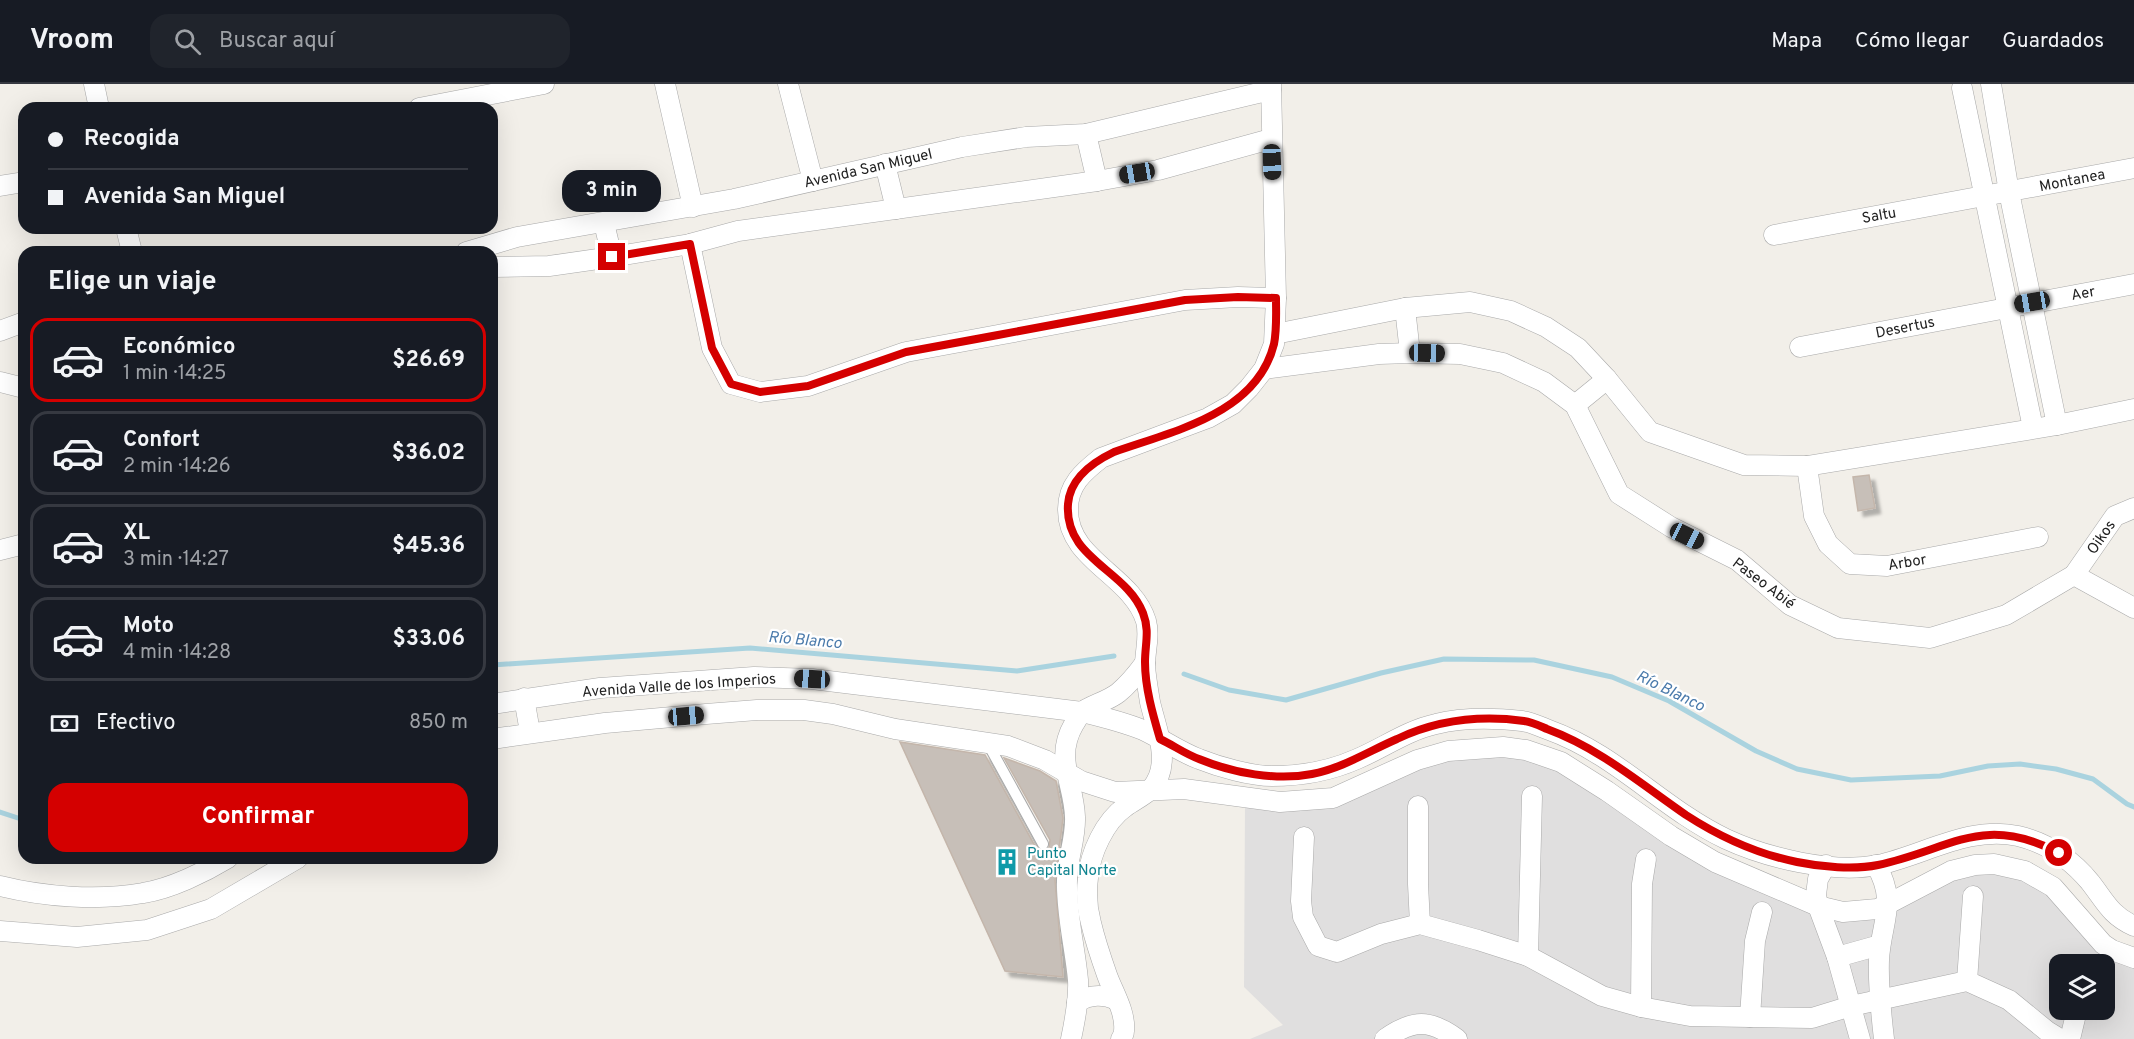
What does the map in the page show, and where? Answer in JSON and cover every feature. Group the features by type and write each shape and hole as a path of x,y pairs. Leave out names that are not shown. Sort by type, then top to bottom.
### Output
{"street":[{"path":"94,84 98,102"},
{"path":"450,102 544,84"},
{"path":"665,84 693,207"},
{"path":"789,84 813,181"},
{"path":"1991,84 2009,192 2057,424"},
{"path":"1125,1037 1123,1019 1090,921 1087,898 1088,875 1096,846 1108,825 1122,808 1150,789 1157,778 1161,765 1160,739 1150,701 1145,663 1149,634 1143,611 1136,599 1079,545 1071,531 1068,512 1069,497 1073,485 1101,458 1208,418 1233,404 1264,369 1275,334 1276,298 1271,87"},
{"name":"Avenida San Miguel","path":"486,246 517,237 734,199 962,147 1026,136 1086,134 1271,87"},
{"path":"1962,88 2033,428"},
{"path":"1086,134 1097,181"},
{"path":"498,267 549,266 612,257 690,244 738,231 1097,181 1158,170 1271,139"},
{"path":"885,164 896,209"},
{"name":"Montanea","path":"1984,196 2134,168"},
{"path":"0,186 18,183"},
{"name":"Saltu","path":"1774,235 1984,196"},
{"path":"734,199 738,231"},
{"path":"604,223 612,257"},
{"path":"690,244 712,348 731,384 760,392 808,386 906,352 1185,300 1238,297 1276,298"},
{"name":"Aer","path":"2009,306 2134,284"},
{"path":"1275,334 1404,308 1470,302 1511,311 1546,327 1578,348 1607,379 1650,432 1744,465 1807,466 2134,409"},
{"name":"Desertus","path":"1800,347 2009,306"},
{"path":"1404,308 1410,353"},
{"path":"0,331 18,324"},
{"name":"Paseo Abié","path":"1264,369 1379,354 1410,353 1460,354 1503,363 1544,382 1575,405 1619,494 1671,527 1737,560 1790,605 1838,628 1930,638 2006,615 2074,575"},
{"path":"1575,405 1607,379"},
{"path":"0,382 18,386"},
{"name":"Arbor","path":"1807,466 1814,516 1828,544 1850,564 1887,566 2038,537"},
{"name":"Oikos","path":"2074,575 2115,516 2134,508"},
{"path":"0,550 18,546"},
{"path":"2074,575 2134,608"},
{"path":"1073,1038 1078,982 1067,878 1076,831 1076,819 1066,771 1067,740 1082,712 1118,693 1145,663"},
{"name":"Avenida Valle de los Imperios","path":"498,703 600,688 754,677 812,679 1082,712"},
{"path":"524,698 530,732"},
{"name":"Avenida Valle de los Imperios","path":"498,738 530,732 716,713 804,710 833,714 913,732 987,742 1028,753 1066,771"},
{"path":"1082,712 1122,722 1198,759 1233,770 1269,777 1312,774 1355,760 1398,738 1435,724 1478,718 1526,721 1571,738 1627,771 1687,815 1726,838 1771,856 1826,865 1876,865 1965,838 1999,834 2017,836 2040,843 2059,853 2090,882 2107,907 2134,926"},
{"path":"1066,771 1081,781 1115,792 1184,789 1262,800 1304,801 1333,798 1417,760 1448,751 1482,747 1526,750 1561,762 1671,836 1715,862 1818,906 1854,912 1877,909 1951,871 1975,865 1994,864 2012,867 2031,874 2053,887 2103,944 2119,953 2134,957"},
{"path":"1528,956 1532,796"},
{"path":"1418,806 1420,924"},
{"path":"1304,837 1301,901 1303,917 1318,946 1337,952 1381,934 1420,924 1528,956 1602,996 1641,1007 1690,1016 1812,1018 1851,1006 1967,981 2009,1000 2060,1039"},
{"path":"1641,1007 1642,884 1646,860"},
{"path":"0,885 19,891 81,898 144,893 196,875 217,864"},
{"path":"0,931 77,937 147,930 211,909 288,864"},
{"path":"1826,865 1818,879 1816,895 1818,906 1837,957 1860,1039"},
{"path":"1876,865 1886,884 1888,904 1880,945 1880,1001 1884,1039"},
{"path":"1967,981 1973,896"},
{"path":"1750,1017 1755,941 1762,912"},
{"path":"1837,957 1880,945"},
{"path":"1077,1002 1084,998 1101,995 1117,1000"},
{"path":"2070,1039 2074,1020"},
{"path":"1385,1039 1407,1025 1424,1023 1442,1027 1457,1039"}],"lane":[{"path":"987,742 1042,844"}],"shaded area":[{"path":"1480,750 1559,764 1714,864 1848,918 1976,870 2037,879 2134,962 2134,1039 1250,1039 1283,1025 1244,987 1245,804 1383,780"}],"building":[{"path":"1869,475 1875,508 1858,511 1853,477"},
{"name":"Punto Capital Norte","path":"900,742 985,755 1036,848 1042,851 1049,848 1050,840 1004,758 1040,771 1056,781 1063,818 1055,880 1063,977 1005,971"}],"waterway":[{"name":"Río Blanco","path":"498,665 750,648 1017,671 1114,656"},
{"name":"Río Blanco","path":"1184,674 1229,690 1286,700 1381,673 1444,659 1534,660 1612,677 1669,701 1756,751 1797,769 1851,780 1940,776 1988,766 2020,764 2056,769 2093,779 2134,807"},
{"name":"Río Blanco","path":"0,812 18,818"}],"place":[{"name":"Punto Capital Norte","path":"1007,862"}],"route":[{"path":"612,257 690,244 712,348 731,384 760,392 808,386 906,352 1185,300 1238,297 1276,298 1274,344 1270,355 1264,369 1233,404 1208,418 1101,458 1073,485 1069,497 1068,512 1071,531 1079,545 1136,599 1143,611 1149,634 1145,663 1147,682 1160,739 1198,759 1233,770 1269,777 1312,774 1355,760 1398,738 1435,724 1478,718 1526,721 1571,738 1627,771 1687,815 1726,838 1771,856 1826,865 1851,867 1876,865 1982,834 2017,836 2040,843 2059,853"}]}
